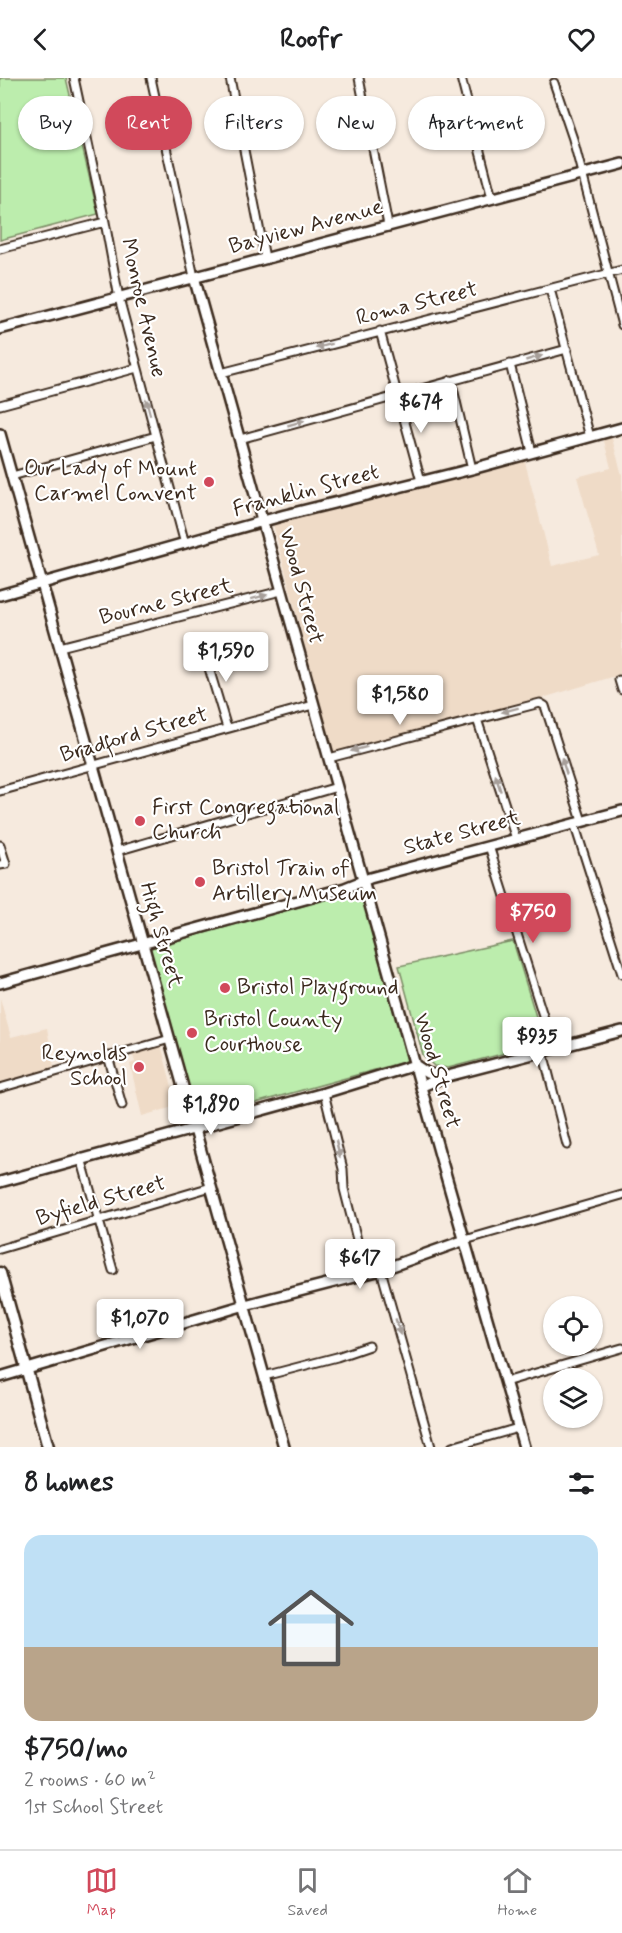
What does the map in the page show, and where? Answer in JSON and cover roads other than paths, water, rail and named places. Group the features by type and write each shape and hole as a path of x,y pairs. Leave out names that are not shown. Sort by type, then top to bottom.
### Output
{"main road":[{"path":"0,1274 48,1447"}],"street":[{"name":"Monroe Avenue","path":"74,78 119,298 185,544"},
{"name":"Wood Street","path":"151,78 194,277 524,1447"},
{"path":"230,78 265,258"},
{"path":"359,78 388,225"},
{"path":"461,78 492,198"},
{"path":"554,83 573,139 622,325"},
{"name":"Bayview Avenue","path":"0,329 622,164"},
{"path":"0,249 105,222"},
{"name":"Roma Street","path":"221,373 622,270"},
{"path":"550,289 590,437"},
{"path":"380,331 421,481"},
{"path":"240,439 567,349"},
{"path":"510,364 532,452"},
{"path":"0,405 137,368"},
{"path":"451,380 472,469"},
{"name":"Franklin Street","path":"0,595 263,522 622,428"},
{"name":"High Street","path":"0,434 284,1447"},
{"path":"12,476 156,436"},
{"name":"Bourne Street","path":"60,647 281,591"},
{"path":"202,645 226,728"},
{"path":"619,680 622,690"},
{"path":"329,758 537,703 543,704 622,974"},
{"name":"Bradford Street","path":"0,791 314,705"},
{"path":"477,719 516,839"},
{"path":"117,851 338,788"},
{"name":"State Street","path":"0,983 622,810"},
{"path":"0,845 3,864"},
{"path":"489,846 554,1050"},
{"path":"422,1086 444,1077 622,1031"},
{"path":"0,1088 170,1039"},
{"path":"543,1052 567,1145"},
{"path":"108,1056 122,1105"},
{"path":"0,1182 324,1093 415,1065 427,1073 444,1077"},
{"path":"324,1093 343,1168 344,1189 366,1275"},
{"path":"81,1158 113,1270"},
{"name":"Byfield Street","path":"0,1249 211,1187"},
{"path":"0,1377 245,1305 366,1275 465,1240 622,1195"},
{"path":"381,1270 431,1447"},
{"path":"264,1376 369,1346"},
{"path":"505,1382 622,1348"},
{"path":"452,1447 518,1428"}],"place":[{"name":"Our Lady of Mount Carmel Convent","path":"209,482"},
{"name":"First Congregational Church","path":"140,821"},
{"name":"Bristol Train of Artillery Museum","path":"200,882"},
{"name":"Bristol Playground","path":"225,988"},
{"name":"Bristol County Courthouse","path":"192,1033"},
{"name":"Reynolds School","path":"139,1067"}]}
